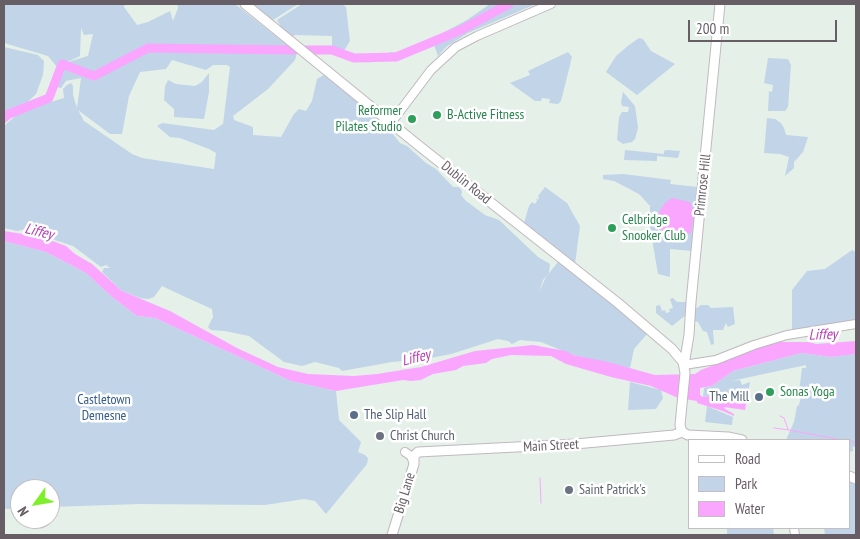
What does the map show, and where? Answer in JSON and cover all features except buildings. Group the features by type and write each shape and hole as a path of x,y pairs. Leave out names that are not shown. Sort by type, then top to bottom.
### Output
{"main road":[{"name":"Dublin Road","path":"245,4 635,317 672,349 681,359 685,369"},
{"name":"Primrose Hill","path":"682,432 680,425 720,4"},
{"name":"Main Street","path":"418,452 575,444 674,435 682,432 688,435 737,439"},
{"name":"Big Lane","path":"392,535 414,464 414,456 418,452"}],"street":[{"path":"391,123 431,70 456,47 551,4"},
{"path":"685,369 785,336 856,324"},
{"path":"405,452 410,456 414,464"}],"green space":[{"path":"4,4 125,4 124,7 137,25 148,22 170,11 173,21 178,8 177,4 235,4 297,53 295,60 268,89 233,116 234,120 253,127 253,135 281,137 294,114 299,109 306,111 312,101 317,79 324,75 385,124 400,143 407,146 426,163 436,169 453,187 461,189 461,195 466,201 485,215 499,220 538,257 550,264 549,273 543,280 539,292 546,277 558,262 614,304 648,333 634,349 630,368 573,355 541,342 520,340 512,344 498,339 451,354 342,371 339,368 315,362 302,366 284,362 249,336 211,330 208,327 213,317 212,309 162,286 154,297 148,299 122,291 102,272 104,268 110,268 106,265 101,267 73,246 34,230 17,231 4,228 4,126 22,110 39,102 51,102 64,98 63,89 71,83 77,108 81,78 66,81 61,88 57,87 58,69 71,61 88,56 93,34 84,35 81,28 80,56 57,67 48,56 4,43","holes":["172,60 206,70 213,65 227,65 230,67 223,124 214,130 162,123 157,126 170,137 180,138 216,153 214,169 142,158 132,154 84,121 78,110 110,134 122,134 129,96 140,72 166,69"]},
{"path":"252,4 298,4 273,20"},
{"path":"302,4 343,4 346,7 350,41 342,54 332,51 332,36 295,35 292,37 281,27 277,20"},
{"path":"490,4 536,4 468,33 446,47 438,56 434,45 411,54 366,63 390,52 398,53 426,42 467,20"},
{"path":"639,38 643,39 651,51 675,64 637,95 606,72 616,56"},
{"path":"4,47 38,55 44,61 43,75 36,94 4,124"},
{"path":"568,52 572,57 561,101 558,104 549,103 550,99 542,98 541,101 535,101 510,83 530,75 528,71"},
{"path":"768,58 788,59 791,65 788,107 785,111 768,111 769,91 772,92 773,85 764,83"},
{"path":"209,73 209,92 204,119 174,117 174,109 164,100 165,86 168,80 176,84 195,86 202,82"},
{"path":"623,92 635,106 638,128 635,139 632,142 623,144 617,140 619,117 622,112 628,112 629,107 622,106"},
{"path":"767,118 775,119 781,123 786,135 808,137 803,152 794,162 794,168 785,176 789,157 780,154 764,153"},
{"path":"625,150 664,154 664,151 667,150 680,151 678,158 657,156 657,161 624,160"},
{"path":"623,174 671,180 670,184 698,187 692,251 670,249 670,277 658,274 650,227 650,206 639,194 614,181 603,179 603,175"},
{"path":"545,187 567,203 580,226 575,264 524,223 529,206 532,202 535,204 536,198 538,200 538,196"},
{"name":"Castletown Demesne","path":"4,241 46,252 86,273 112,297 137,316 155,318 291,381 336,391 339,420 361,442 358,452 368,458 367,464 326,514 315,501 304,499 265,505 140,504 60,507 60,479 10,479 10,509 4,509"},
{"path":"852,250 856,252 856,321 792,332 792,290 807,271 825,269"},
{"path":"673,298 677,302 687,302 686,315 672,326 656,313 656,306 660,305 662,311 665,310 666,313 670,312 669,309 673,308 670,299"},
{"path":"708,305 711,308 733,307 735,324 728,327 726,323 723,330 713,330 714,344 711,345 707,332 703,331 698,322 692,320 693,308"},
{"path":"801,353 832,357 856,354 856,448 853,446 853,451 850,452 850,439 786,439 794,422 797,406 799,405 802,393 799,392 802,368 806,368 806,365 731,381 740,380 742,385 750,382 747,398 726,400 710,396 703,397 704,388 712,386 733,371"},
{"path":"630,382 661,390 663,398 656,409 628,410"},
{"path":"707,406 733,417 732,425 705,422"},
{"path":"850,480 856,483 856,535 825,535 824,529 850,529"},
{"path":"727,529 773,529 774,535 727,535"}],"water":[{"path":"672,198 690,202 694,211 691,233 671,237 661,234 659,212 665,203"},
{"path":"4,231 42,237 66,246 92,264 122,291 170,311 237,348 278,367 308,374 354,376 377,374 421,367 475,351 533,345 566,351 573,355 655,375 695,374 701,370 777,342 809,342 816,344 856,341 856,354 832,357 801,353 733,371 712,386 700,388 700,395 703,397 710,396 726,400 747,398 745,410 724,407 734,416 697,403 697,401 678,398 651,386 566,364 551,356 511,355 492,359 486,363 463,366 456,370 433,374 421,380 403,380 336,391 291,381 155,318 137,316 112,297 86,273 46,252 4,241"}],"waterway":[{"path":"306,50 332,50 354,58 396,57 461,30 509,4"},
{"path":"4,118 9,114 49,98 62,64 94,76 148,48 294,50"},
{"path":"780,416 784,418 788,429"},
{"path":"774,428 837,439"},
{"path":"850,441 856,443"},
{"path":"540,478 541,503"}],"place":[{"name":"B-Active Fitness","path":"437,115"},
{"name":"Reformer Pilates Studio","path":"412,119"},
{"name":"Celbridge Snooker Club","path":"612,228"},
{"name":"Sonas Yoga","path":"770,392"},
{"name":"The Mill","path":"759,397"},
{"name":"The Slip Hall","path":"354,415"},
{"name":"Christ Church","path":"380,436"},
{"name":"Saint Patrick's","path":"569,490"}],"water label":[{"name":"Liffey","path":"39,232"},
{"name":"Liffey","path":"823,335"},
{"name":"Liffey","path":"416,358"}]}
